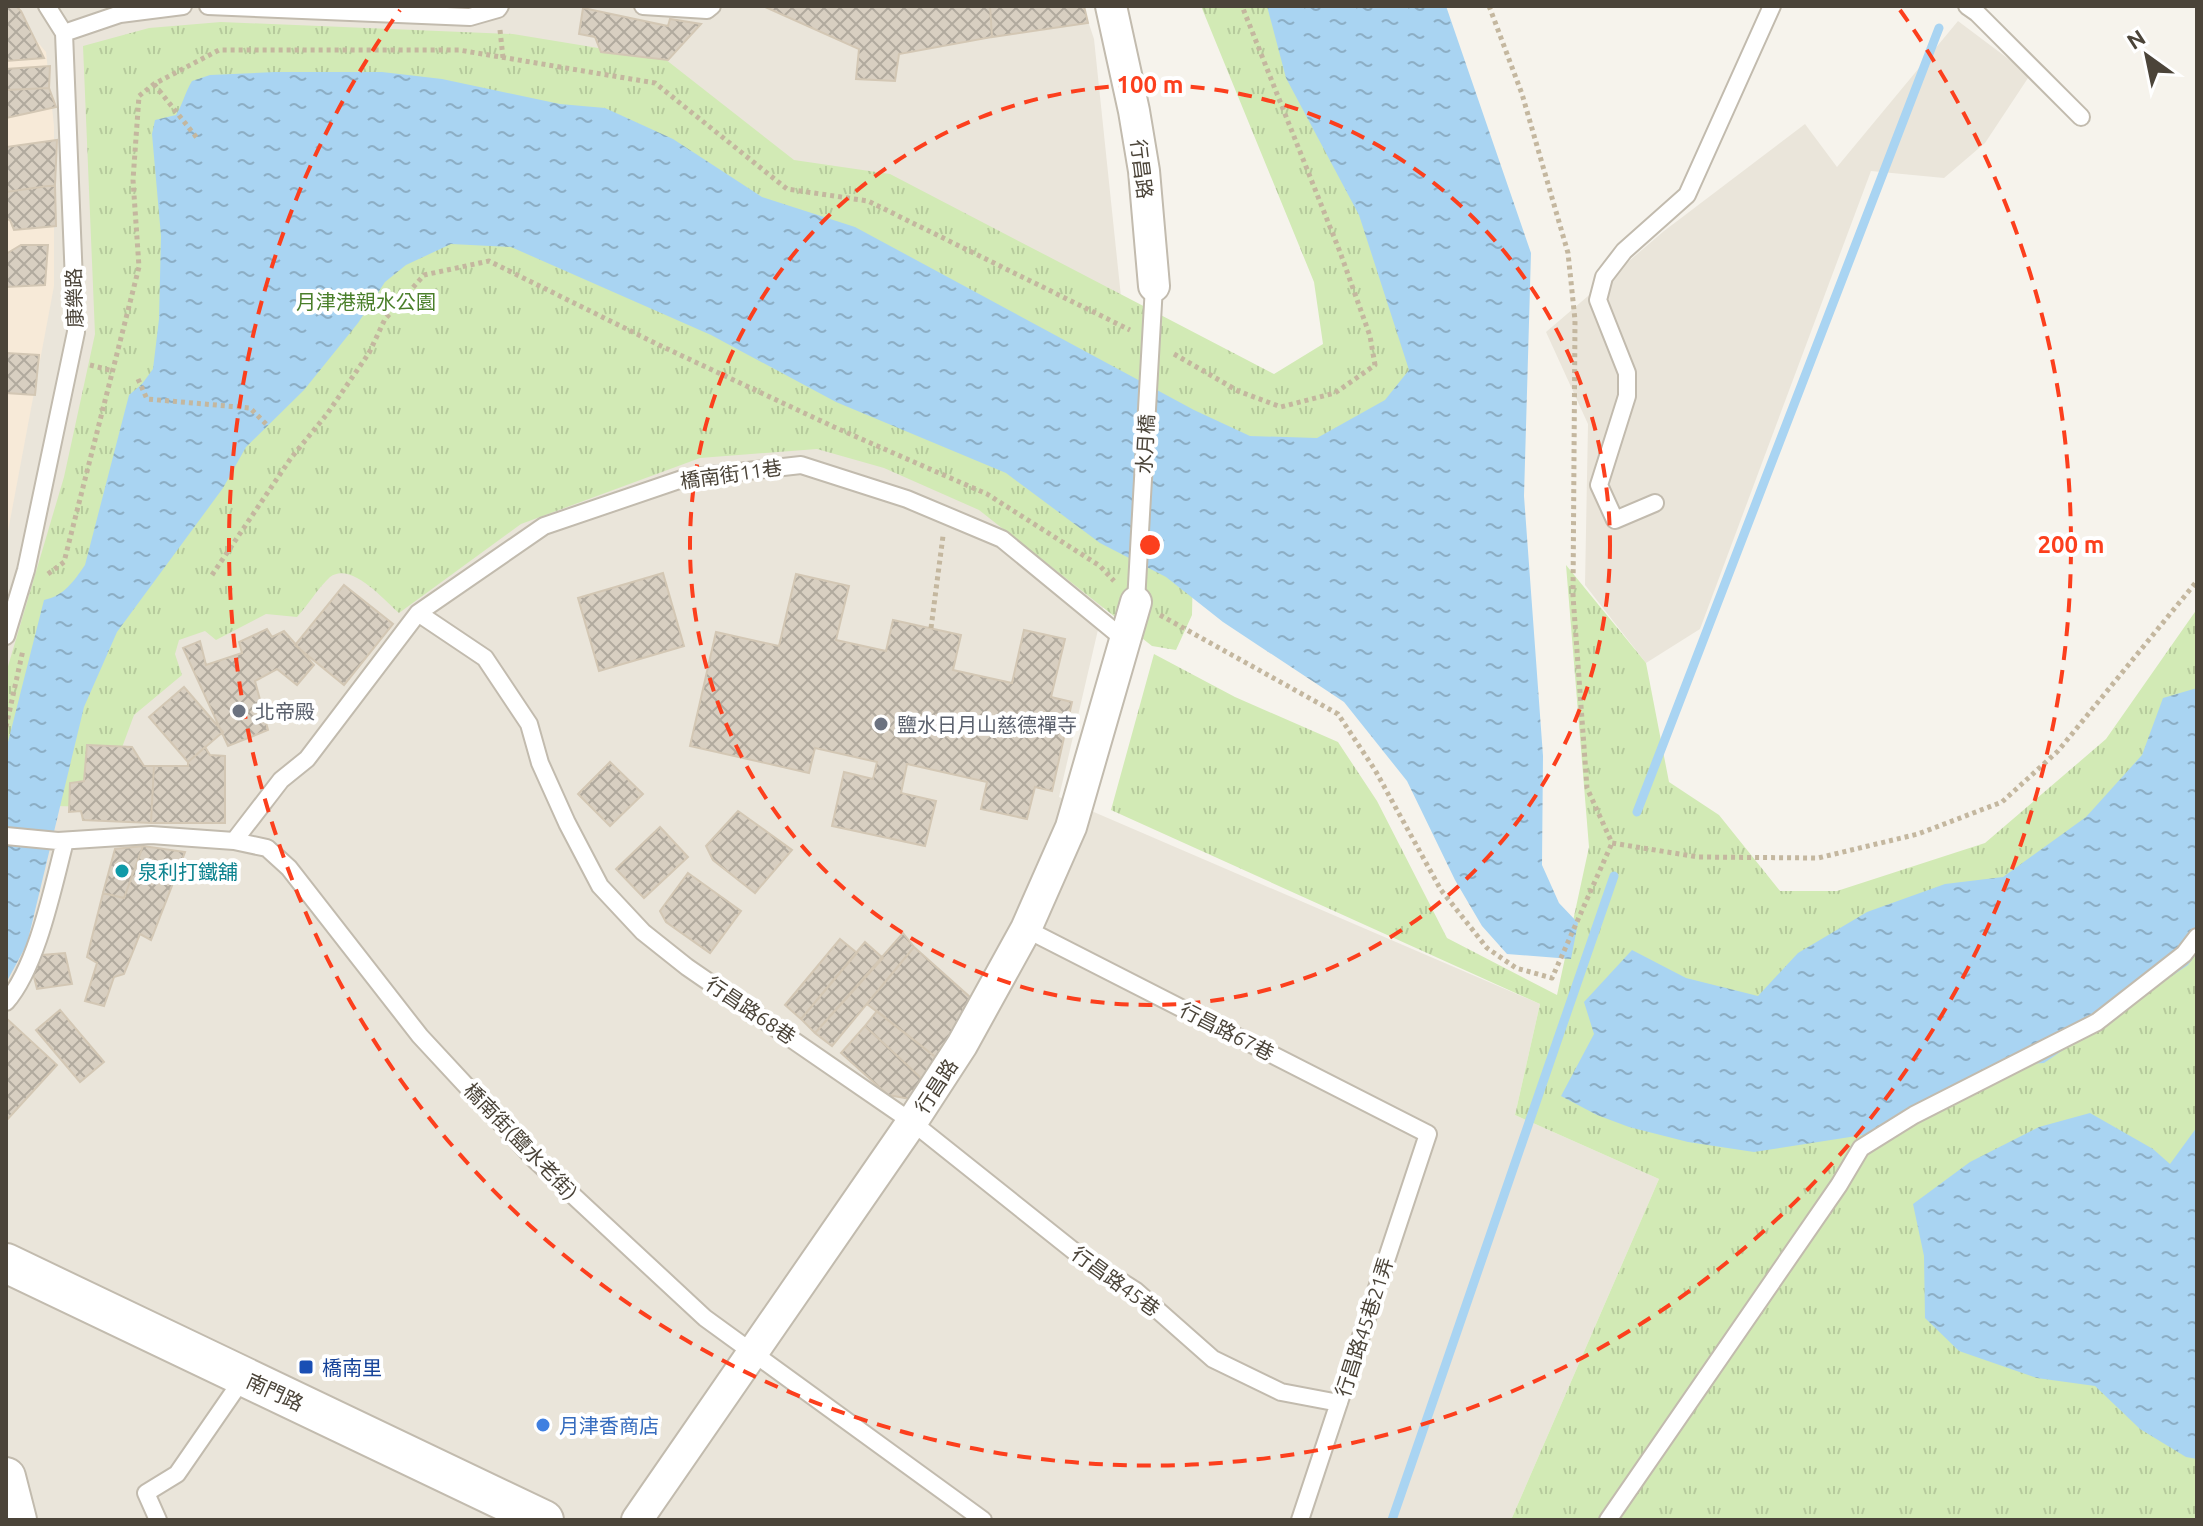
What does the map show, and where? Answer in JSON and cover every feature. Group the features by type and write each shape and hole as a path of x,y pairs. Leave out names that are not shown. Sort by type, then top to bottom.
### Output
{"street":[{"name":"行昌路","path":"1111,6 1144,171 1154,286"},
{"name":"行昌路","path":"637,1520 912,1122 962,1045 1026,929 1071,827 1136,602"},
{"name":"南門路","path":"6,1263 544,1520"},
{"path":"6,1477 17,1520"}],"lane":[{"name":"康樂路","path":"6,636 26,570 76,332 64,33 47,6"},
{"path":"64,33 120,14 183,6"},
{"path":"208,6 470,17 500,6"},
{"path":"643,6 707,10 712,6"},
{"path":"1655,503 1615,520 1599,485 1627,396 1627,373 1598,300 1604,277 1624,251 1687,195 1772,6"},
{"path":"1967,6 2081,117"},
{"name":"水月橋","path":"1136,602 1154,286"},
{"name":"橋南街11巷","path":"234,841 281,780 307,759 418,613 544,526 685,478 801,465 907,499 1002,539 1125,640"},
{"name":"行昌路68巷","path":"418,613 485,658 529,724 540,763 600,886 643,932 687,967 912,1122"},
{"name":"橋南街(鹽水老街)","path":"6,836 61,841 151,835 234,841 267,848 289,868 420,1036 536,1161 705,1318 983,1520"},
{"path":"6,1002 16,991 29,962 61,841"},
{"name":"行昌路67巷","path":"1026,929 1428,1134"},
{"path":"1608,1520 1830,1198 1861,1148 1914,1115 2097,1022 2184,954 2197,937"},
{"name":"行昌路45巷","path":"912,1122 1075,1252 1136,1291 1213,1359 1281,1392 1339,1403"},
{"name":"行昌路45巷21弄","path":"1300,1520 1428,1134"},
{"path":"158,1520 146,1493 177,1474 244,1377"}],"path":[{"path":"39,582 64,562 139,267 133,180 139,96 154,84 219,50 459,50 655,83 787,189 868,201 1150,341 1238,391 1281,407 1335,393 1375,365 1370,336 1340,252 1242,6"},
{"path":"212,575 291,458 327,414 369,353 385,319 424,275 489,261 686,358 987,494 1100,566 1136,602 1338,714 1375,770 1441,890 1487,948 1516,968 1552,978 1612,843 1587,788 1584,759 1573,596 1575,320 1568,253 1522,94 1489,6"},
{"path":"154,84 197,138"},
{"path":"138,379 147,399 250,408 267,425"},
{"path":"931,628 947,516"},
{"path":"1612,843 1698,857 1818,858 1918,834 2002,802 2058,751 2197,581"},
{"path":"6,727 26,640"}],"shaded area":[{"path":"6,6 1083,6 1094,39 1125,335 1111,574 1059,797 1540,1004 1515,1115 1659,1179 1511,1520 6,1520"},
{"path":"7,6 46,52 54,126 54,286 6,542"},
{"path":"1958,21 2030,75 1985,143 1944,178 1871,171 1700,629 1646,663 1585,585 1588,424 1546,332 1664,231 1805,124 1837,167"}],"green space":[{"name":"月津港親水公園","path":"1201,6 1329,6 1441,354 1334,449 1196,428 1192,615 1176,650 1152,646 979,510 884,468 817,449 700,458 521,524 399,613 367,584 348,574 338,573 326,581 297,617 266,614 216,640 205,631 179,640 175,654 182,675 134,715 100,807 6,805 6,673 64,477 95,334 83,46 149,28 221,22 513,34 665,59 794,160 890,174 1274,374 1323,344 1314,282"},
{"path":"1566,565 1646,663 1669,782 1719,815 1780,891 1837,891 1985,843 2106,739 2197,609 2197,1520 1511,1520 1659,1179 1515,1115 1540,1004 1111,810 1154,654 1235,697 1338,742 1377,801 1447,938 1557,995 1589,847"}],"water":[{"path":"1267,6 1446,6 1531,253 1524,496 1543,756 1542,865 1559,903 1578,923 1571,959 1507,954 1482,926 1455,880 1407,781 1344,702 1223,622 1166,577 1100,543 1006,473 836,402 711,335 511,247 451,244 406,265 385,282 358,323 304,390 246,447 223,488 117,632 84,707 27,944 6,983 6,750 44,600 63,591 85,565 129,395 153,369 159,319 161,236 152,134 155,120 176,115 192,81 210,75 382,72 442,79 560,104 605,108 673,139 762,197 855,227 1194,410 1250,436 1317,438 1385,400 1409,370 1359,215 1286,78"},
{"path":"2197,688 2197,953 2188,965 2044,1063 1988,1067 1953,1091 1863,1135 1754,1152 1688,1142 1629,1127 1561,1096 1594,1034 1584,1002 1632,950 1686,978 1758,996 1798,953 1867,912 1945,884 2003,877 2086,817 2142,755 2163,698"},
{"path":"2090,1113 2153,1149 2170,1164 2197,1127 2197,1459 2186,1457 2140,1429 2095,1386 2037,1378 1959,1351 1925,1318 1924,1256 1913,1204 1970,1162 2039,1127"}],"building":[{"path":"6,6 16,6 21,11 44,58 6,61"},
{"path":"763,6 990,6 992,37 899,54 895,81 856,79 859,49"},
{"path":"990,6 1084,6 1088,23 992,37"},
{"path":"583,8 668,26 670,19 701,24 668,60 601,52 595,37 579,34"},
{"path":"50,66 49,88 6,90 6,69"},
{"path":"49,88 56,107 6,118 6,90"},
{"path":"57,140 55,185 6,192 6,147"},
{"path":"55,185 56,226 14,230 10,220 6,219 6,192"},
{"path":"21,245 48,245 45,285 6,287 6,254"},
{"path":"6,353 39,355 35,395 6,393"},
{"path":"663,573 684,646 599,671 578,598"},
{"name":"鹽水日月山慈德禪寺","path":"796,574 849,586 836,640 886,651 893,620 961,635 953,670 1012,683 1024,630 1065,639 1051,697 1072,702 1052,791 1035,787 1027,819 981,809 987,782 907,764 901,793 936,801 925,846 832,826 844,772 873,779 877,762 815,748 809,773 690,746 716,632 779,646"},
{"path":"344,585 393,624 344,685 295,645"},
{"path":"267,629 272,637 284,631 314,665 297,685 277,669 255,681 268,730 228,746 183,648 200,641 206,665 242,653 239,642"},
{"path":"184,687 223,732 188,762 149,717"},
{"path":"87,745 132,747 144,766 154,766 151,823 83,820 81,811 69,812 70,783 84,781"},
{"path":"205,747 210,755 225,756 225,823 151,823 154,766 188,766 188,762"},
{"path":"610,762 643,794 610,826 578,794"},
{"path":"738,811 792,850 755,893 713,860 706,846"},
{"path":"660,827 688,857 644,898 616,869"},
{"path":"143,846 185,852 151,940 140,934 124,974 114,977 104,1006 85,1001 97,963 87,957 103,893 124,898"},
{"name":"泉利打鐵舖","path":"143,846 124,898 103,893 115,849"},
{"path":"688,873 741,911 710,953 666,922 660,911"},
{"path":"903,933 914,947 832,1046 815,1033"},
{"path":"840,939 857,953 801,1019 785,1005"},
{"path":"865,942 883,958 815,1033 801,1019"},
{"path":"914,947 970,997 938,1059 867,1004"},
{"path":"65,953 72,984 37,989 32,969 42,955"},
{"path":"60,1010 104,1062 80,1082 36,1030"},
{"path":"877,1011 938,1059 922,1079 865,1026"},
{"path":"6,1018 57,1065 6,1121"},
{"path":"865,1026 922,1079 910,1099 888,1095 841,1053"}],"waterway":[{"path":"1637,812 1939,28"},
{"path":"1392,1520 1614,876"}],"place":[{"name":"北帝殿","path":"239,711"},
{"name":"鹽水日月山慈德禪寺","path":"881,724"},
{"name":"泉利打鐵舖","path":"122,871"},
{"name":"橋南里","path":"306,1367"},
{"name":"月津香商店","path":"543,1425"}]}
